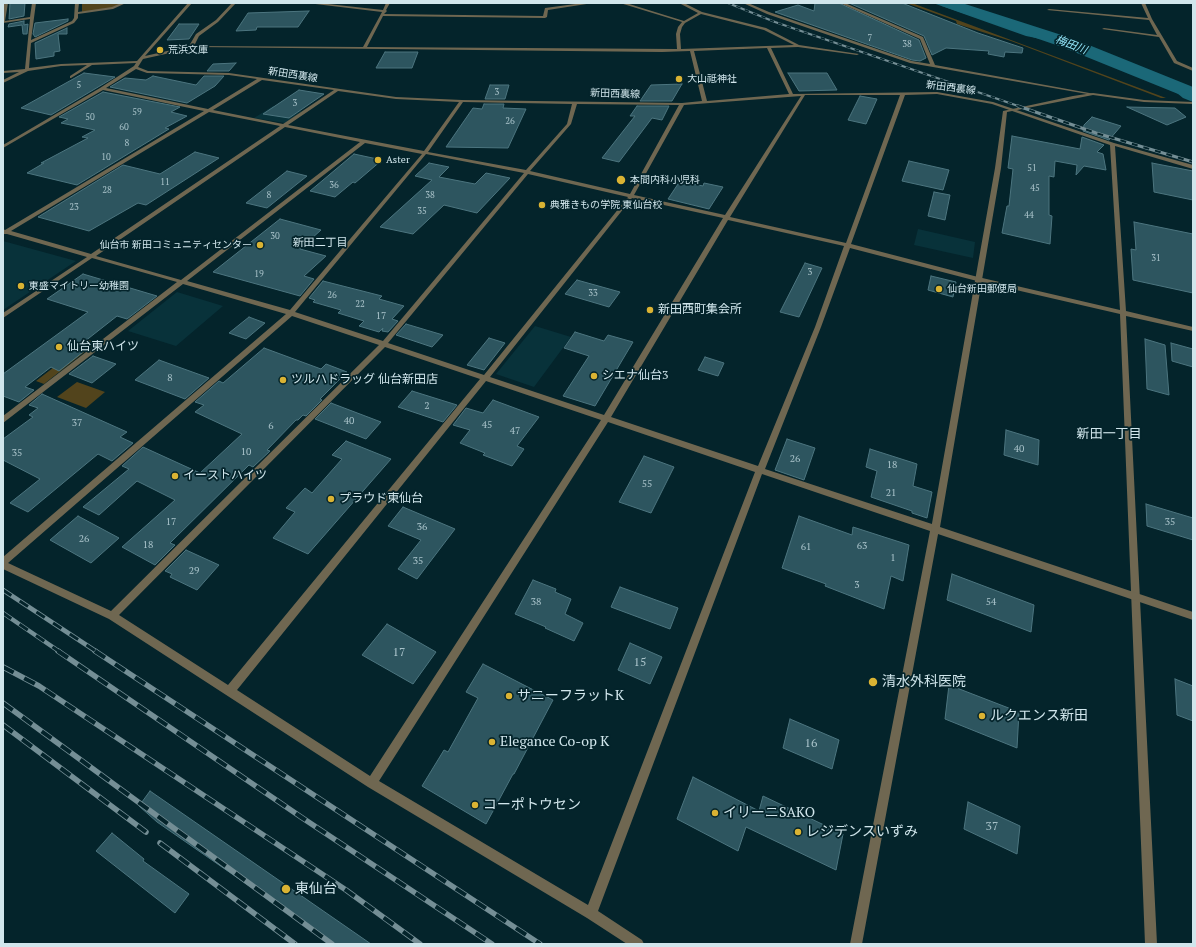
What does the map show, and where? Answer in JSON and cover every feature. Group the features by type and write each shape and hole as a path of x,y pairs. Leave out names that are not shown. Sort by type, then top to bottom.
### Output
{"street":[{"path":"6,3 3,22 32,18"},
{"path":"27,70 34,3"},
{"path":"29,42 73,22 76,18 77,3"},
{"path":"76,13 113,8 124,3"},
{"path":"3,146 102,89 138,62 190,3"},
{"path":"191,47 197,34 217,21 234,3"},
{"path":"309,3 384,13 545,17 546,8 591,3"},
{"path":"364,48 388,3"},
{"path":"622,3 684,22"},
{"path":"681,3 700,13 765,29 798,46"},
{"path":"745,3 768,13 910,62 1093,94 1144,101 1191,104"},
{"path":"842,3 922,38 933,66"},
{"path":"1143,3 1150,20 1175,62 1193,70"},
{"path":"1049,10 1150,20"},
{"path":"679,50 678,34 680,27 684,22 700,13"},
{"path":"1104,29 1159,36"},
{"path":"3,72 61,65 138,62 191,47 284,46 364,48 692,50 798,46 857,54"},
{"path":"768,47 792,95"},
{"path":"692,50 705,103"},
{"name":"新田西裏線","path":"138,62 147,72 229,74 396,98 462,101 682,104 804,94 937,93 993,103 1112,144 1193,167"},
{"path":"71,77 90,64"},
{"path":"1184,66 1193,65"},
{"path":"3,82 27,70"},
{"path":"4,232 261,79"},
{"path":"102,89 285,126 527,172 846,245 977,279 1193,330"},
{"path":"3,316 337,90"},
{"path":"591,914 760,470 818,326 846,245 903,93"},
{"path":"372,783 606,418 726,218 804,94"},
{"path":"858,943 998,168 1005,111 1073,96 1093,94"},
{"path":"3,562 291,313 424,153 462,101"},
{"path":"112,616 384,344 527,172 569,124 575,102"},
{"path":"230,691 631,196 682,104"},
{"path":"3,420 184,282 364,141"},
{"path":"1112,144 1123,313 1151,944"},
{"path":"4,232 291,313 1193,616"},
{"path":"3,565 112,616 372,783 591,914 638,944"}],"shaded area":[{"path":"82,3 122,3 111,8 82,12"},
{"path":"906,3 912,3 1166,98 1161,98 1011,41 957,24 956,21"},
{"path":"273,106 302,111 285,123 254,118"},
{"path":"918,229 975,242 973,258 914,245"},
{"name":"東盛マイトリー幼稚園","path":"3,241 76,261 3,310"},
{"path":"177,292 223,306 176,346 128,331"},
{"path":"535,326 571,337 534,387 496,374"},
{"path":"89,340 96,343 44,384 36,381"},
{"path":"77,382 105,392 86,408 57,397"}],"water":[{"path":"933,3 957,3 1100,52 1120,63 1193,95 1193,102 1183,98 1177,93 1119,68 1095,53 1061,43 1026,36"}],"building":[{"path":"10,3 25,3 24,16 9,19"},
{"path":"815,3 839,3 919,40 926,58 920,61 912,60 775,12 798,5 814,11"},
{"path":"849,3 902,3 978,33 1023,48 1022,53 1005,52 1004,57 988,54 989,51 946,48 932,55 924,36"},
{"path":"309,11 298,27 257,27 256,30 236,31 248,13"},
{"path":"68,19 68,21 35,37 33,34 35,23"},
{"path":"24,21 24,25 28,24 27,34 23,34 22,25 8,27 9,24"},
{"path":"179,24 199,24 189,39 167,40"},
{"path":"67,28 67,34 58,34 60,51 54,52 54,56 36,59 35,43"},
{"path":"385,52 418,52 412,68 376,68"},
{"path":"236,63 229,71 207,71 213,64"},
{"path":"84,73 115,77 51,115 21,108"},
{"path":"788,73 827,73 837,90 799,91"},
{"path":"153,76 196,85 204,76 224,76 215,86 187,103 110,87 125,78 146,80"},
{"path":"682,84 672,101 640,101 651,85"},
{"path":"490,85 509,85 505,99 485,99"},
{"path":"299,90 324,94 289,118 263,114"},
{"path":"103,92 180,107 171,112 187,116 165,128 169,129 77,185 27,173 44,163 41,163 88,138 82,137 95,130 61,123 68,119 59,117"},
{"path":"860,96 877,99 866,124 848,120"},
{"path":"484,104 504,104 503,108 526,109 508,148 446,147 473,108 482,109"},
{"path":"637,106 669,106 662,120 652,118 619,162 602,158 635,116 630,116"},
{"path":"1127,107 1175,108 1186,117 1167,125"},
{"path":"1092,117 1121,126 1109,140 1083,131 1084,125"},
{"path":"1012,136 1080,149 1082,137 1104,145 1097,152 1103,154 1106,170 1084,166 1076,175 1077,165 1055,161 1054,177 1049,176 1049,215 1052,216 1050,244 1002,233 1007,206 1009,206 1013,169 1008,168"},
{"path":"195,152 219,158 146,205 138,203 89,231 38,217 123,165 160,174"},
{"path":"354,154 382,160 355,183 353,182 335,197 310,191"},
{"path":"909,161 949,170 943,190 902,181"},
{"path":"429,163 449,167 439,177 475,184 486,173 510,178 477,213 444,205 413,234 380,227 432,180 415,176"},
{"path":"1152,163 1193,171 1193,200 1154,192"},
{"path":"287,171 307,176 267,208 246,203"},
{"path":"680,181 703,186 704,183 723,187 709,209 668,199"},
{"path":"934,192 950,195 945,220 928,216"},
{"path":"280,219 321,230 300,249 326,256 304,276 314,279 300,296 213,272"},
{"path":"1134,222 1193,234 1193,293 1133,280 1131,249 1136,250"},
{"path":"805,263 822,268 799,317 780,312"},
{"name":"仙台東ハイツ","path":"83,274 157,296 127,319 117,316 75,349 83,352 59,371 51,367 25,387 34,390 19,402 3,396 3,374 88,312 47,299"},
{"name":"仙台新田郵便局","path":"931,276 956,282 953,297 928,290"},
{"path":"577,280 620,292 609,307 565,294"},
{"path":"323,281 382,296 379,299 404,306 392,319 398,321 388,332 382,331 383,328 379,332 359,326 364,321 338,313 341,310 313,302 315,300 309,298"},
{"path":"249,317 265,323 246,339 229,333"},
{"path":"406,324 443,335 432,347 396,335"},
{"name":"シエナ仙台3","path":"575,332 604,341 608,335 633,342 595,406 563,396 589,356 564,348"},
{"path":"489,338 505,343 484,370 467,365"},
{"path":"1145,339 1165,345 1169,395 1147,389"},
{"path":"1171,343 1193,349 1193,367 1172,361"},
{"path":"264,348 321,369 326,364 347,372 320,399 322,400 306,416 303,415 296,420 267,450 270,451 253,467 249,465 170,543 175,545 155,565 122,547 175,500 137,481 99,515 83,507 129,469 122,466 143,447 200,473 242,434 195,412 204,405 195,402 219,381 223,383"},
{"path":"93,356 116,364 92,383 69,374"},
{"path":"705,357 724,363 718,376 698,370"},
{"path":"159,360 209,378 185,399 135,380"},
{"path":"412,391 457,405 443,422 398,407"},
{"path":"42,394 127,432 120,437 133,443 112,461 98,454 28,512 10,503 40,479 3,460 3,439 33,417 29,415 38,408 29,405"},
{"path":"493,400 539,417 517,446 524,449 512,466 483,455 485,453 460,443 470,430 453,425 466,408 483,413"},
{"path":"331,403 381,422 366,439 315,419"},
{"path":"1006,430 1039,440 1038,465 1004,455"},
{"path":"787,439 815,448 804,480 775,470"},
{"name":"プラウド東仙台","path":"346,441 391,459 308,554 273,538 295,512 286,508 305,488 312,493 342,459 332,455"},
{"path":"870,449 917,464 913,486 932,492 927,518 912,513 912,511 871,497 877,471 866,467"},
{"path":"644,456 674,467 651,513 619,502"},
{"path":"1146,504 1193,518 1193,540 1147,526"},
{"path":"403,507 455,529 417,579 398,569 421,540 388,526"},
{"path":"78,516 119,538 91,563 50,540"},
{"path":"799,516 852,535 853,527 909,545 903,581 891,576 884,609 825,586 826,584 782,568"},
{"path":"186,550 219,565 197,590 170,577 172,574 165,571"},
{"path":"952,574 1034,605 1031,632 947,600"},
{"path":"533,580 556,589 555,592 571,599 565,614 583,623 574,641 515,614"},
{"path":"620,587 678,608 670,629 611,607"},
{"path":"387,624 436,652 413,684 362,655"},
{"path":"630,643 662,657 650,684 618,670"},
{"path":"483,664 553,700 486,824 422,786 444,750 448,752 478,698 466,692"},
{"path":"1175,679 1193,686 1193,721 1177,715"},
{"name":"ルクエンス新田","path":"949,685 1019,712 1017,748 945,719"},
{"path":"790,719 839,740 832,769 783,748"},
{"path":"693,777 759,811 763,796 843,834 836,870 746,827 738,851 677,819"},
{"name":"東仙台","path":"150,791 371,944 333,944 157,822 139,806"},
{"path":"968,802 1020,826 1017,854 964,829"},
{"path":"112,833 144,859 143,861 189,894 175,913 96,851"}],"waterway":[{"name":"梅田川","path":"947,3 1068,43 1193,94"}],"railway":[{"path":"728,3 775,22 1021,107"},
{"path":"1018,106 1096,133 1193,162"},
{"path":"3,590 97,652"},
{"path":"3,613 60,652"},
{"path":"58,651 301,817 492,944"},
{"path":"95,651 540,944"},
{"path":"3,667 39,686 346,890 420,944"},
{"path":"3,703 332,944"},
{"path":"3,725 146,832"},
{"path":"160,843 295,944"}],"place":[{"name":"荒浜文庫","path":"160,50"},
{"name":"大山祗神社","path":"679,79"},
{"name":"Aster","path":"378,160"},
{"name":"本間内科小児科","path":"621,180"},
{"name":"典雅きもの学院 東仙台校","path":"542,205"},
{"name":"仙台市 新田コミュニティセンター","path":"260,245"},
{"name":"東盛マイトリー幼稚園","path":"21,286"},
{"name":"仙台新田郵便局","path":"939,289"},
{"name":"新田西町集会所","path":"650,310"},
{"name":"仙台東ハイツ","path":"59,347"},
{"name":"シエナ仙台3","path":"594,376"},
{"name":"ツルハドラッグ 仙台新田店","path":"283,380"},
{"name":"イーストハイツ","path":"175,476"},
{"name":"プラウド東仙台","path":"331,499"},
{"name":"清水外科医院","path":"873,682"},
{"name":"サニーフラットK","path":"509,696"},
{"name":"ルクエンス新田","path":"982,716"},
{"name":"Elegance Co-op K","path":"492,742"},
{"name":"コーポトウセン","path":"475,805"},
{"name":"イリーニSAKO","path":"715,813"},
{"name":"レジデンスいずみ","path":"798,832"},
{"name":"東仙台","path":"286,889"}],"district":[{"name":"新田二丁目","path":"320,243"},
{"name":"新田一丁目","path":"1109,434"}]}
